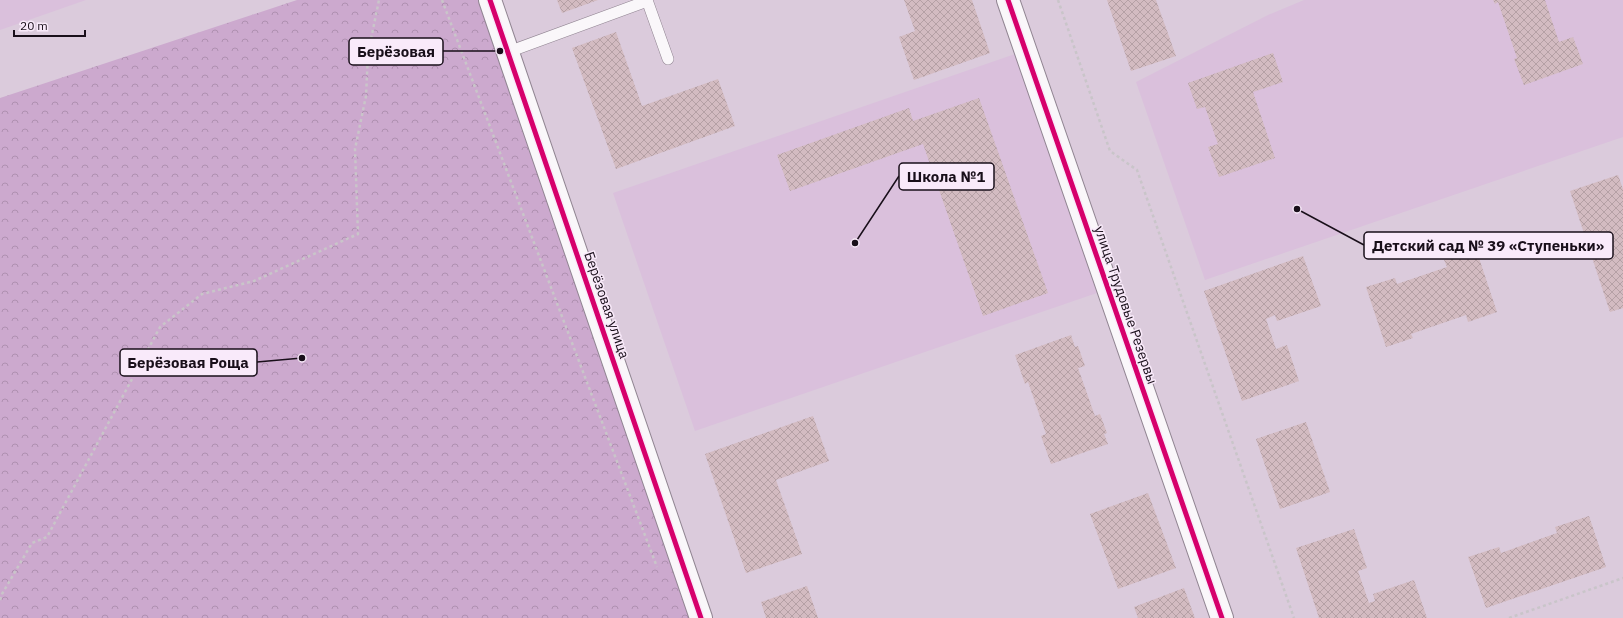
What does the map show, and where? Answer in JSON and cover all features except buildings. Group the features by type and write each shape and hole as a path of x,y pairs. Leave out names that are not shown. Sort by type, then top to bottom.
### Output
{"street":[{"name":"Берёзовая улица","path":"490,0 701,618"},
{"name":"улица Трудовые Резервы","path":"1008,0 1222,618"}],"lane":[{"path":"508,52 647,0 668,59"}],"path":[{"path":"0,600 32,543 47,536 160,327 202,294 254,281 358,234 355,149 366,96 368,54 379,0"},
{"path":"442,0 659,573"},
{"path":"1058,0 1110,151 1137,170 1294,618"},
{"path":"1509,618 1623,578"}],"shaded area":[{"path":"0,0 86,0 0,30"},
{"path":"1304,0 1623,0 1623,137 1205,280 1136,82 1268,15"},
{"path":"1015,54 1097,293 695,431 613,193"}],"green space":[{"path":"297,0 478,0 695,618 0,618 0,98"}],"cycle path":[{"path":"490,0 701,618"},
{"path":"1008,0 1222,618"}],"place":[{"name":"Берёзовая","path":"500,51"},
{"name":"Детский сад № 39 «Ступеньки»","path":"1297,209"},
{"name":"Школа №1","path":"855,243"},
{"name":"Берёзовая Роща","path":"302,358"}]}
